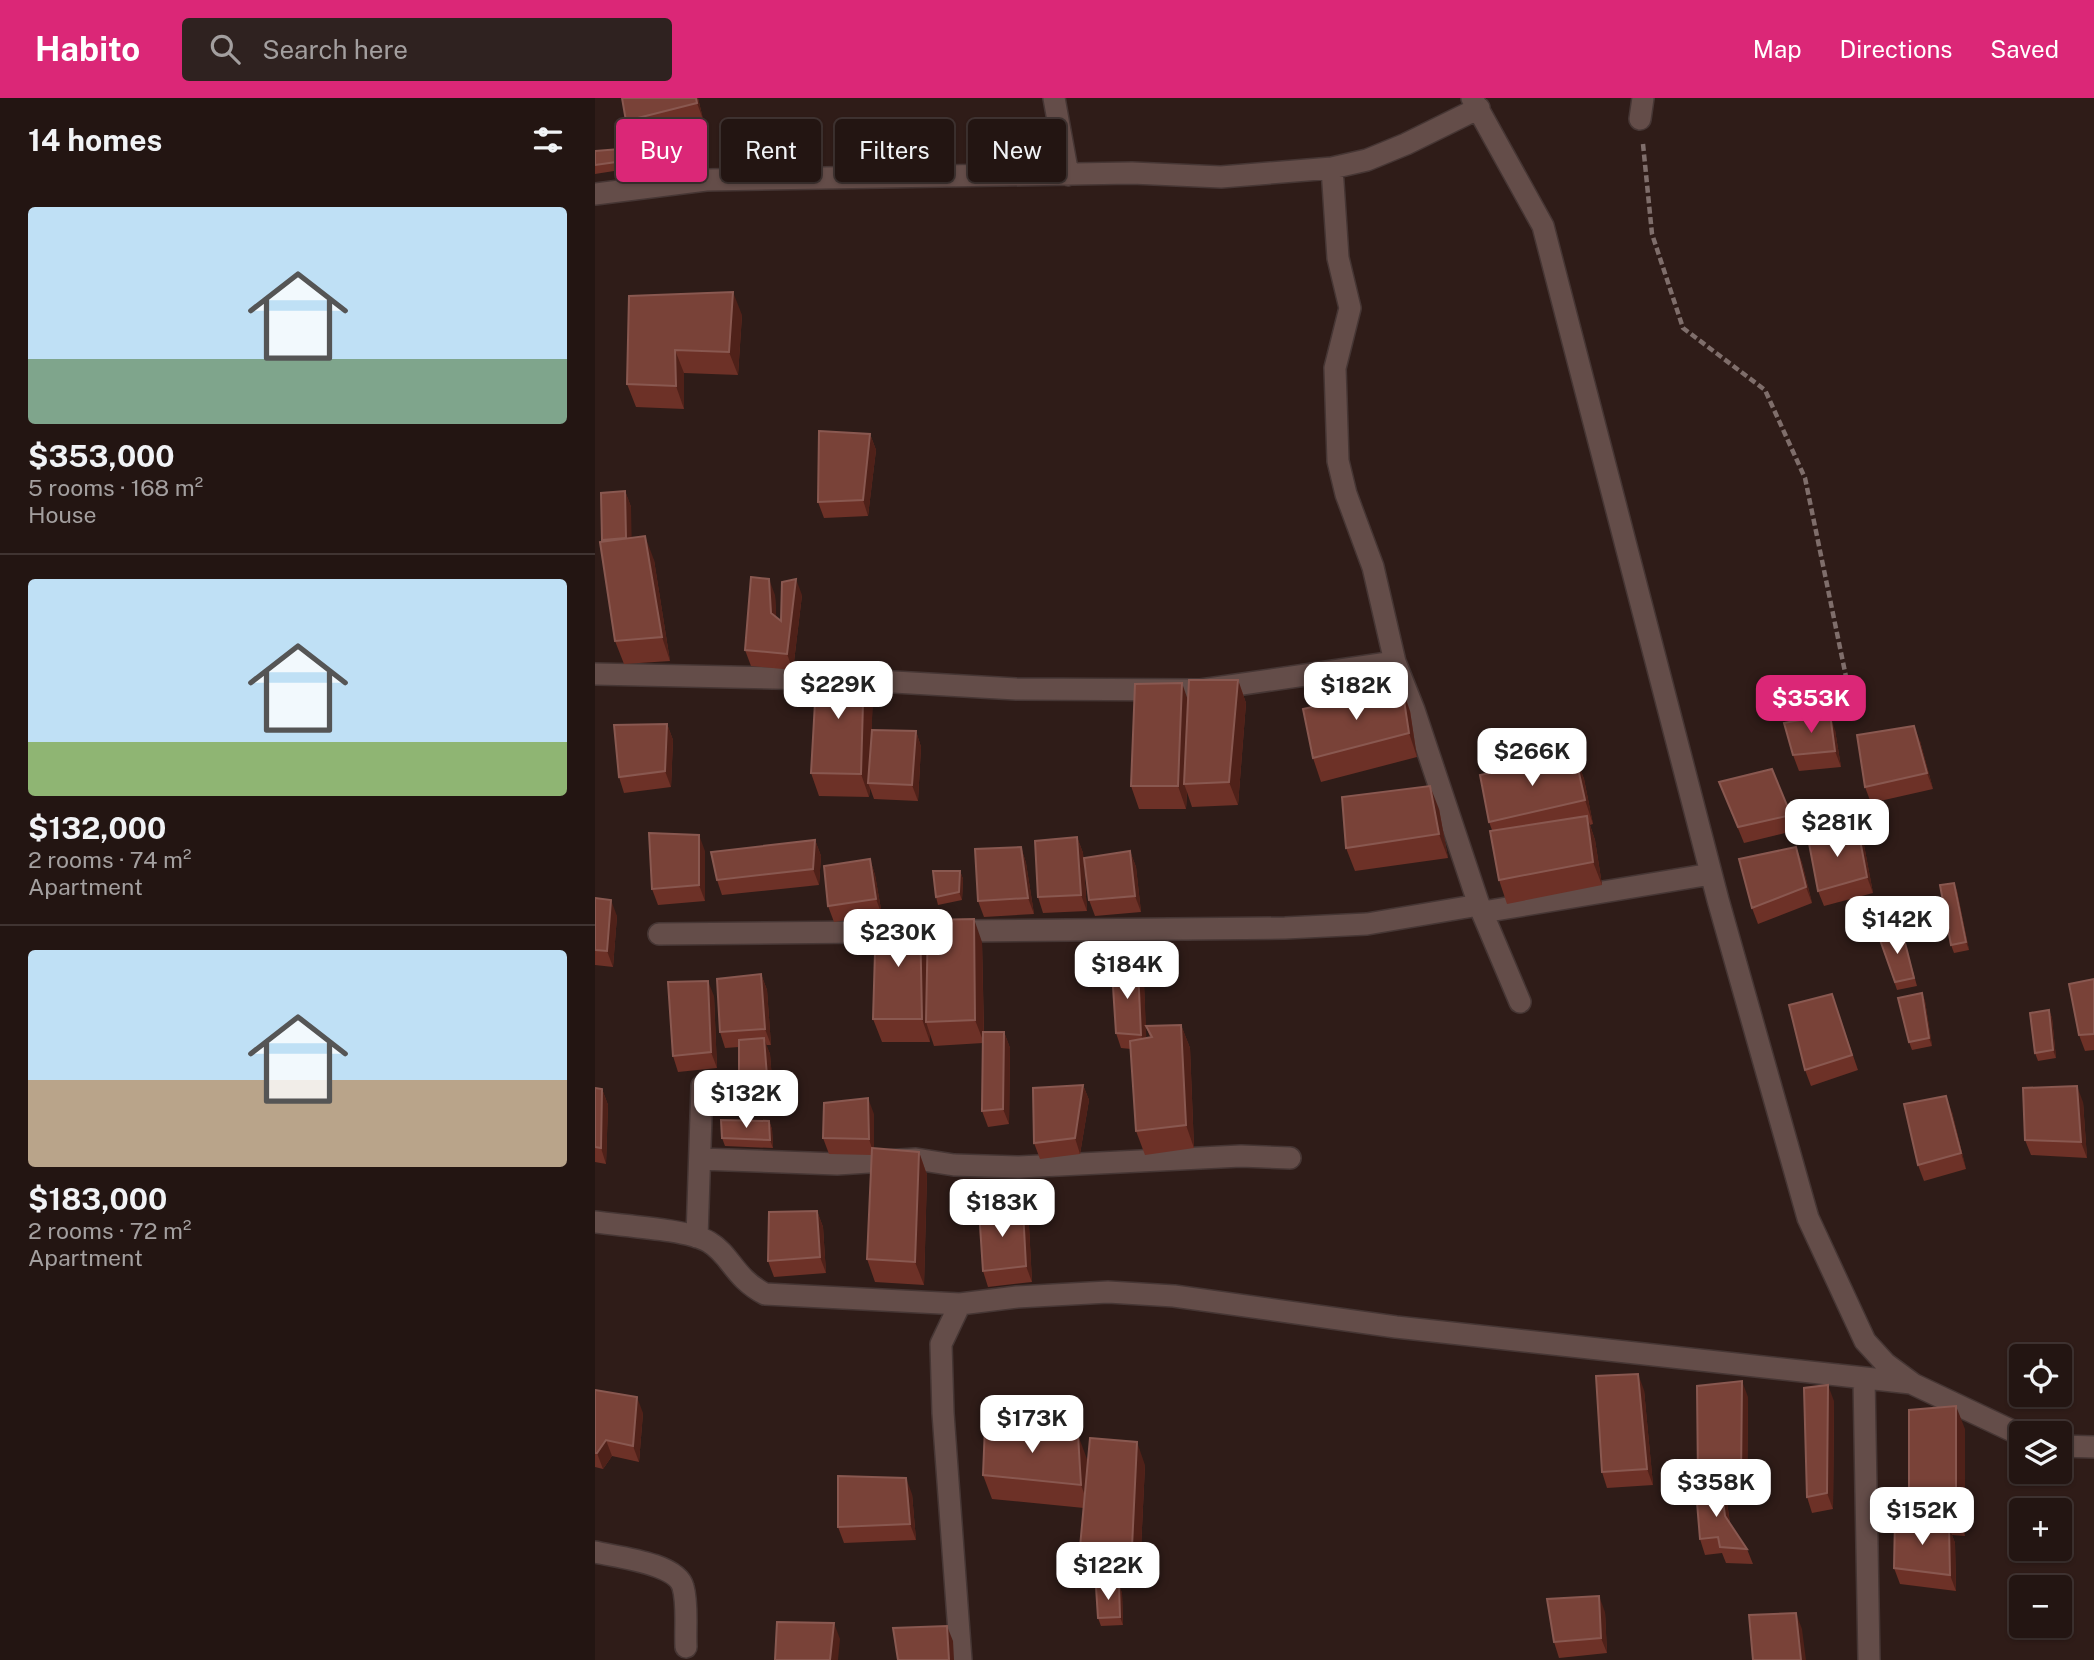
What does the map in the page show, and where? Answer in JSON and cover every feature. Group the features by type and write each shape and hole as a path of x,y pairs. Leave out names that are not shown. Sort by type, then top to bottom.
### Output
{"street":[{"path":"1054,98 1068,175"},
{"path":"595,194 706,180 1068,175 1221,177 1332,168 1367,160 1406,144 1476,103 1543,226 1711,874 1808,1218 1865,1341 1886,1364 1913,1384 2009,1429"},
{"path":"1332,168 1338,258 1350,308 1335,368 1338,461 1373,567 1395,662 1415,710 1481,908 1520,1002"},
{"path":"595,674 859,680 1016,689 1201,690 1395,662"},
{"path":"659,934 1285,928 1367,924 1711,874"},
{"path":"697,1237 702,1086"},
{"path":"700,1159 837,1164 916,1158 954,1165 1019,1167 1241,1156 1290,1158"},
{"path":"595,1222 697,1237 719,1251 747,1285 765,1294 960,1304 1017,1297 1108,1292 1174,1296 1396,1327 1913,1384"},
{"path":"960,1304 941,1344 943,1413 961,1660"},
{"path":"1864,1378 1869,1660"},
{"path":"2072,1446 2094,1447"},
{"path":"595,1552 666,1568 678,1577 683,1586 686,1647"}],"path":[{"path":"1642,108 1652,234 1683,328 1765,390 1805,478 1851,701"}],"building":[{"path":"622,98 696,98 697,103 626,119"},
{"path":"616,149 616,162 595,165 595,151"},
{"path":"733,292 729,352 675,350 676,386 627,384 629,296"},
{"path":"819,431 870,434 863,500 818,502"},
{"path":"625,491 626,538 602,540 601,493"},
{"path":"645,536 662,637 615,641 600,542"},
{"path":"751,577 769,579 771,613 781,621 782,582 796,579 787,654 745,650"},
{"path":"817,667 864,667 861,774 811,773"},
{"path":"1189,680 1238,680 1229,782 1184,784"},
{"path":"1182,683 1178,786 1131,786 1135,684"},
{"path":"1402,687 1409,733 1313,758 1303,709"},
{"path":"1830,714 1835,751 1793,755 1784,723"},
{"path":"667,724 665,771 619,777 614,725"},
{"path":"1914,726 1927,773 1865,787 1857,735"},
{"path":"872,730 916,731 912,785 868,783"},
{"path":"1575,755 1585,800 1489,822 1480,775"},
{"path":"1772,769 1791,815 1738,827 1719,782"},
{"path":"1430,786 1439,834 1346,848 1342,797"},
{"path":"1587,816 1593,862 1499,880 1490,831"},
{"path":"1858,829 1867,877 1818,891 1808,838"},
{"path":"649,833 699,835 699,885 652,889"},
{"path":"1077,837 1081,895 1038,897 1035,841"},
{"path":"815,840 813,869 717,880 711,852"},
{"path":"1021,847 1028,898 978,901 975,849"},
{"path":"1796,847 1806,887 1752,908 1739,859"},
{"path":"1130,851 1135,896 1089,900 1084,858"},
{"path":"870,859 876,899 828,906 824,866"},
{"path":"933,871 960,871 959,892 936,897"},
{"path":"1954,883 1966,942 1951,945 1940,885"},
{"path":"595,898 611,900 607,951 595,950"},
{"path":"920,917 922,1019 873,1019 876,919"},
{"path":"974,919 975,1020 926,1022 928,920"},
{"path":"1902,931 1914,978 1895,982 1879,937"},
{"path":"1138,968 1141,1035 1116,1033 1112,971"},
{"path":"761,974 765,1029 720,1032 717,979"},
{"path":"2094,979 2094,1034 2079,1035 2069,984"},
{"path":"708,981 711,1052 673,1056 668,982"},
{"path":"1922,993 1929,1038 1909,1042 1898,998"},
{"path":"1832,994 1852,1055 1805,1070 1789,1005"},
{"path":"2049,1010 2053,1050 2035,1053 2030,1013"},
{"path":"1181,1025 1186,1125 1136,1131 1130,1041 1152,1037 1146,1026"},
{"path":"983,1032 1004,1032 1003,1109 982,1111"},
{"path":"764,1038 768,1089 739,1090 739,1040"},
{"path":"1083,1085 1075,1138 1034,1143 1033,1088"},
{"path":"2077,1086 2081,1142 2025,1140 2023,1088"},
{"path":"595,1088 602,1089 601,1148 595,1147"},
{"path":"1946,1096 1961,1153 1918,1165 1904,1104"},
{"path":"868,1098 869,1139 823,1138 824,1103"},
{"path":"721,1120 769,1121 770,1140 722,1138"},
{"path":"872,1148 919,1152 915,1262 867,1259"},
{"path":"979,1210 1023,1210 1026,1266 983,1271"},
{"path":"817,1211 820,1257 768,1261 769,1212"},
{"path":"1638,1374 1647,1469 1602,1472 1596,1376"},
{"path":"1742,1381 1741,1478 1698,1479 1697,1386"},
{"path":"1828,1385 1827,1493 1807,1497 1804,1388"},
{"path":"595,1390 637,1397 633,1446 606,1440 595,1453"},
{"path":"1956,1406 1956,1512 1909,1510 1909,1410"},
{"path":"985,1426 1078,1435 1081,1485 983,1475"},
{"path":"1090,1438 1137,1442 1132,1547 1080,1547"},
{"path":"838,1476 906,1478 910,1524 838,1527"},
{"path":"1721,1486 1725,1516 1747,1549 1720,1547 1718,1537 1700,1539 1696,1490"},
{"path":"1895,1519 1949,1527 1950,1575 1894,1568"},
{"path":"1119,1585 1120,1617 1098,1618 1096,1587"},
{"path":"1599,1596 1601,1638 1554,1642 1547,1599"},
{"path":"1796,1613 1801,1660 1753,1660 1749,1615"},
{"path":"777,1622 834,1623 830,1660 775,1660"},
{"path":"947,1626 949,1660 898,1660 893,1628"}]}
